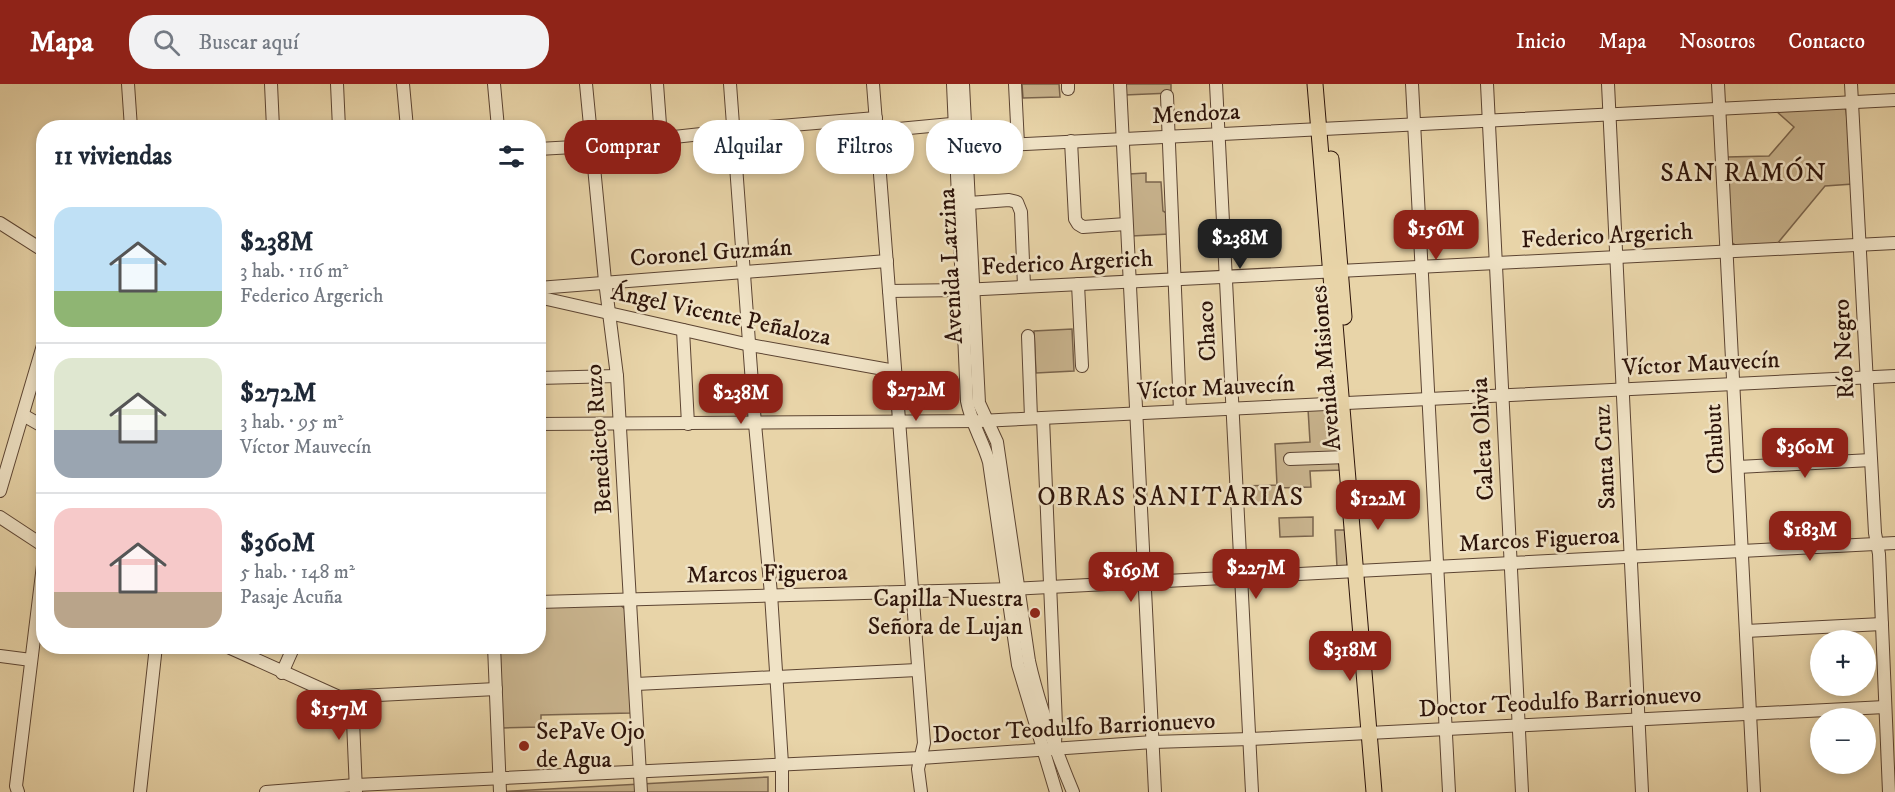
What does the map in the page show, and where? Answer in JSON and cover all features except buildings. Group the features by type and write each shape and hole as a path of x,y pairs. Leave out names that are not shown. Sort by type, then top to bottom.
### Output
{"main road":[{"name":"Avenida Misiones","path":"1315,84 1324,128"},
{"name":"Avenida Misiones","path":"1325,84 1324,128 1335,271 1375,733 1383,792"},
{"name":"Avenida Misiones","path":"1346,403 1347,457 1361,570"},
{"name":"Avenida Misiones","path":"1374,792 1375,733"}],"street":[{"path":"128,84 130,120"},
{"path":"272,84 273,120"},
{"path":"337,84 339,120"},
{"path":"403,84 406,120"},
{"path":"494,84 497,120"},
{"name":"Benedicto Ruzo","path":"586,84 589,120"},
{"path":"657,84 660,120"},
{"path":"730,84 733,120"},
{"path":"873,84 876,120"},
{"name":"Avenida Latzina","path":"952,84 959,120"},
{"name":"Avenida Latzina","path":"960,120 963,84"},
{"path":"1015,84 1017,120"},
{"path":"1120,84 1155,792"},
{"name":"Chaco","path":"1216,84 1252,792"},
{"path":"1412,84 1449,792"},
{"name":"Caleta Olivia","path":"1487,84 1522,792"},
{"name":"Santa Cruz","path":"1608,84 1642,792"},
{"name":"Chubut","path":"1718,84 1754,792"},
{"name":"Río Negro","path":"1851,84 1871,460 1882,624 1889,657 1889,792"},
{"path":"1167,96 1180,411"},
{"name":"Mendoza","path":"1023,144 1895,100"},
{"path":"1071,141 1075,219 1078,224 1083,226 1126,224"},
{"path":"546,148 564,147"},
{"name":"Benedicto Ruzo","path":"595,174 617,376 641,792"},
{"path":"737,174 755,424 771,594 782,792"},
{"path":"880,174 901,422 924,743 918,769 921,792"},
{"name":"Avenida Latzina","path":"962,174 968,289 979,403 982,414 997,442 1013,589"},
{"name":"Avenida Latzina","path":"967,174 967,401 989,462 1056,792"},
{"path":"969,203 1009,200 1017,202 1021,212 1024,286"},
{"path":"0,223 36,246"},
{"name":"Federico Argerich","path":"889,291 1078,284 1895,243"},
{"name":"Coronel Guzmán","path":"546,287 887,261"},
{"path":"1078,284 1082,366"},
{"name":"Ángel Vicente Peñaloza","path":"546,299 750,345 895,371"},
{"path":"683,330 688,424"},
{"path":"1028,336 1037,418 1049,587 1056,725 1049,749"},
{"path":"0,491 36,370"},
{"path":"546,378 617,376"},
{"name":"Víctor Mauvecín","path":"546,424 973,421 1895,376"},
{"path":"23,415 36,422"},
{"path":"1290,459 1347,457"},
{"path":"1738,467 1871,460"},
{"path":"0,518 36,541"},
{"name":"Marcos Figueroa","path":"546,602 1013,589 1895,543"},
{"path":"18,792 16,786 36,620"},
{"path":"1746,631 1882,624"},
{"path":"140,792 155,654"},
{"path":"243,654 339,697 496,689"},
{"path":"282,673 290,654"},
{"path":"494,654 500,792"},
{"path":"0,656 31,660"},
{"path":"636,684 917,670"},
{"path":"352,697 356,788"},
{"name":"Doctor Teodulfo Barrionuevo","path":"266,792 921,758 1153,742 1750,714 1888,698"},
{"name":"Avenida Latzina","path":"1049,749 1073,792"}],"shaded area":[{"path":"1022,84 1059,84 1060,97 1023,98"},
{"path":"1124,84 1171,84 1171,93 1125,95"},
{"path":"1841,107 1846,109 1853,184 1825,186 1777,244 1737,246 1731,242 1727,157 1769,156 1794,127 1775,110"},
{"path":"1146,173 1146,182 1161,182 1163,211 1168,214 1169,234 1132,236 1129,174"},
{"path":"1072,329 1074,371 1036,373 1034,331"},
{"path":"1308,409 1336,409 1343,470 1310,471 1311,487 1278,488 1278,503 1240,505 1240,486 1277,485 1275,444 1310,442"},
{"path":"1313,517 1313,536 1280,537 1279,518"},
{"path":"1335,530 1348,530 1350,565 1337,567"},
{"path":"619,604 625,609 631,713 541,715 541,727 503,728 500,654 546,654 546,607"},
{"path":"768,777 768,792 494,792"}],"place":[{"name":"Capilla Nuestra Señora de Lujan","path":"1035,613"},
{"name":"SePaVe Ojo de Agua","path":"524,746"}],"district":[{"name":"SAN RAMÓN","path":"1744,173"},
{"name":"OBRAS SANITARIAS","path":"1171,497"}]}
